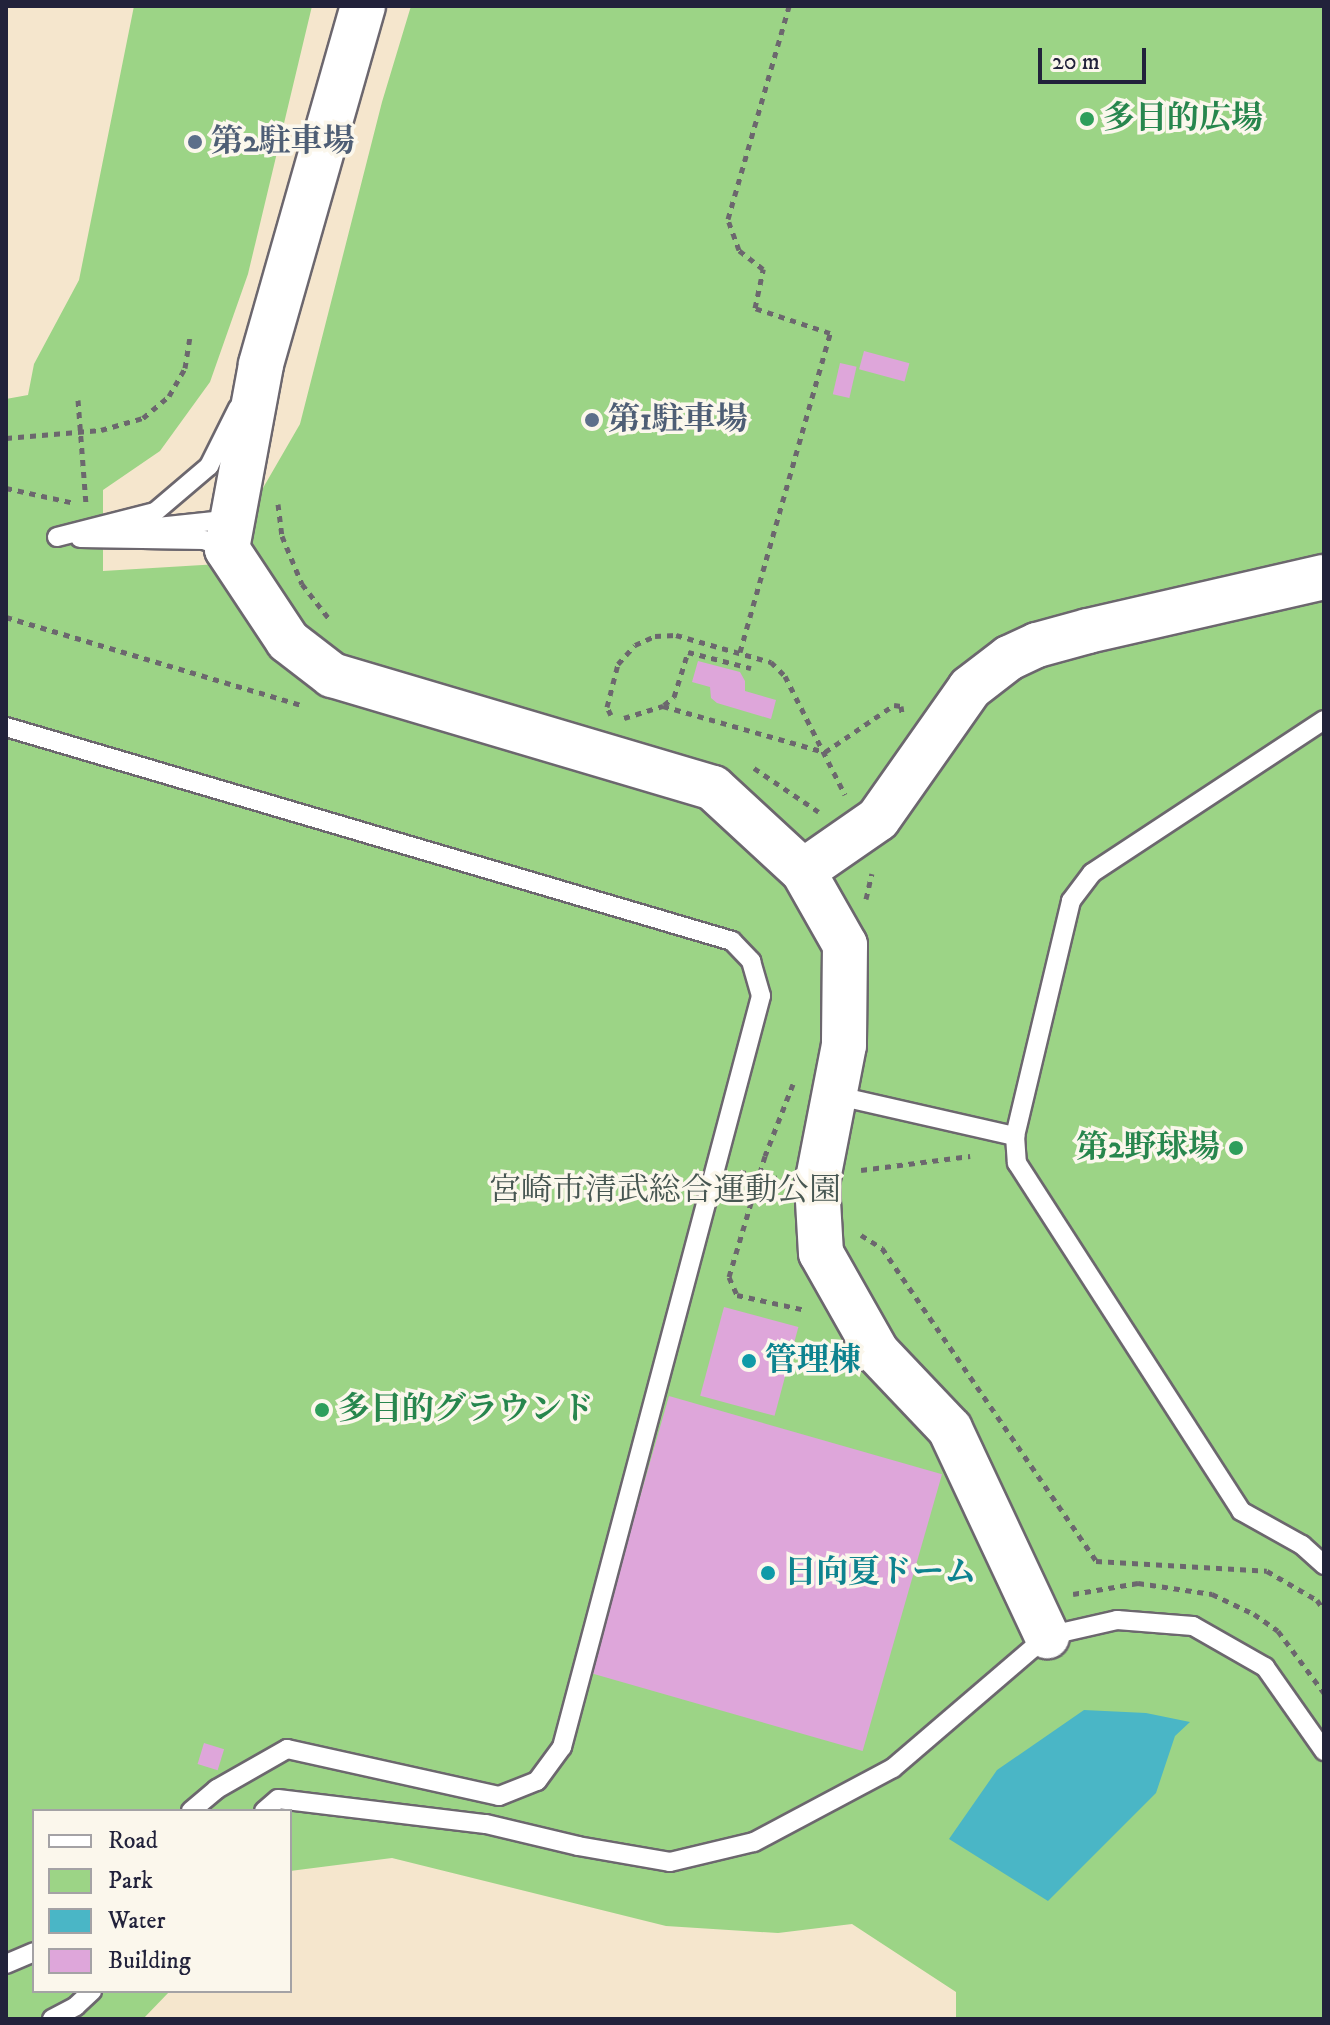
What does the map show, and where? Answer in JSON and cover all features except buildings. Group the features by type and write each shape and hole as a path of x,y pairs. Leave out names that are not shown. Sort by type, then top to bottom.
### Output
{"street":[{"path":"363,6 261,365 230,534 288,641 332,675 713,788 803,871 845,945 844,1045 834,1095 833,1178 821,1253 877,1352 950,1429 1047,1636"},
{"path":"803,871 878,819 970,688 1009,658 1037,645 1088,631 1324,577"}],"lane":[{"path":"57,537 155,512 209,466 261,365"},
{"path":"57,537 204,540 230,534"},
{"path":"57,537 230,534"},
{"path":"1324,720 1092,873 1071,901 1015,1136 1017,1163 1241,1511 1302,1545 1324,1565"},
{"path":"6,727 732,941 751,961 761,996 562,1747 537,1781 499,1796 287,1749 217,1789 193,1809"},
{"path":"834,1095 1015,1136"},
{"path":"266,1809 278,1799 381,1814 486,1824 578,1846 670,1862 754,1842 893,1768 1047,1636 1117,1620 1193,1626 1265,1667 1324,1751"},
{"path":"6,1964 32,1953"},
{"path":"52,2019 76,2006 90,1993"}],"path":[{"path":"740,652 830,333 755,308 763,269 739,250 728,219 789,6"},
{"path":"6,438 101,430 143,418 169,396 185,368 190,338"},
{"path":"6,488 86,506 78,400"},
{"path":"277,492 282,536 302,584 340,633"},
{"path":"6,617 308,707"},
{"path":"609,698 618,664 635,645 655,636 676,635 771,662 785,676 842,788"},
{"path":"620,720 663,706 674,697 688,652 751,668"},
{"path":"825,752 894,705 901,706 903,714 895,726"},
{"path":"663,706 825,752"},
{"path":"846,796 854,785"},
{"path":"793,1082 759,1176 729,1277 737,1295 821,1314"},
{"path":"716,1168 759,1176 833,1178 980,1155"},
{"path":"859,1234 882,1248 1096,1561 1267,1571 1317,1600 1324,1610"},
{"path":"1069,1594 1138,1583 1212,1594 1254,1614 1278,1631 1324,1693"}],"green space":[{"name":"宮崎市清武総合運動公園","path":"134,6 312,6 248,274 210,382 160,451 103,490 103,571 219,564 300,424 382,102 411,6 1324,6 1324,2019 956,2019 956,1992 852,1924 778,1933 666,1926 392,1858 292,1871 292,1809 32,1809 32,1993 168,1993 143,2019 6,2019 6,399 28,395 34,364 79,280"}],"water":[{"path":"1084,1710 1146,1713 1190,1722 1175,1736 1156,1793 1048,1901 949,1839 997,1770"}],"place":[{"name":"多目的広場","path":"1087,119"},
{"name":"第2駐車場","path":"195,142"},
{"name":"第1駐車場","path":"592,420"},
{"name":"第2野球場","path":"1236,1148"},
{"name":"管理棟","path":"749,1361"},
{"name":"多目的グラウンド","path":"322,1410"},
{"name":"日向夏ドーム","path":"768,1573"}]}
